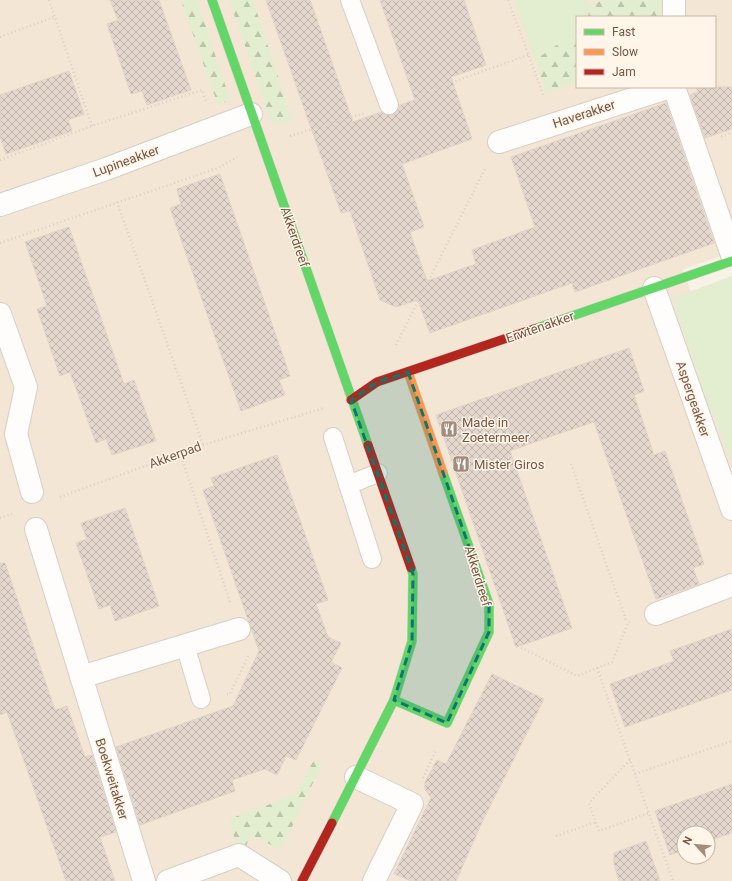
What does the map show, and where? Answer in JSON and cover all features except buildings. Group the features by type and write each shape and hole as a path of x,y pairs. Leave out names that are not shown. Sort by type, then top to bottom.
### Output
{"street":[{"name":"Akkerdreef","path":"212,0 413,574 412,641 394,700 302,881"},
{"path":"674,0 674,16"},
{"name":"Haverakker","path":"499,142 667,88"},
{"path":"674,88 732,255"},
{"name":"Lupineakker","path":"0,205 106,169 252,114"},
{"name":"Erwtenakker","path":"352,400 377,382 732,261"},
{"name":"Aspergeakker","path":"654,288 732,509"},
{"path":"0,314 26,387 16,434 32,492"},
{"name":"Akkerdreef","path":"408,372 489,604 489,632 447,724"},
{"name":"Boekweitakker","path":"36,529 144,881"},
{"path":"656,614 732,585"},
{"path":"81,677 239,628"},
{"path":"394,700 447,724"},
{"path":"356,777 412,804 374,881"},
{"path":"168,881 239,855 280,881"}],"lane":[{"path":"350,0 389,105"},
{"path":"332,437 372,559"},
{"path":"348,485 378,473"},
{"path":"185,645 201,699"}],"path":[{"path":"48,0 92,126"},
{"path":"508,0 554,124"},
{"path":"0,37 54,17"},
{"path":"0,160 92,126 202,90 231,160"},
{"path":"377,382 499,142"},
{"path":"0,243 218,168 262,144"},
{"path":"117,202 203,445"},
{"name":"Akkerpad","path":"56,498 203,445 352,400"},
{"path":"180,453 248,656 230,694 201,699"},
{"path":"489,632 577,676 612,662 628,623 572,464"},
{"path":"0,518 14,514"},
{"path":"628,623 656,614"},
{"path":"596,668 673,881"},
{"path":"412,804 447,724"},
{"path":"635,774 732,740"},
{"path":"630,760 589,803 599,831 649,813"},
{"path":"556,836 596,822"}],"highlighted area":[{"path":"408,372 489,604 489,632 447,723 394,700 412,641 413,574 351,400 377,382"}],"shaded area":[{"path":"0,0 732,0 732,252 683,269 732,414 732,881 0,881"}],"green space":[{"path":"181,0 197,0 230,100 218,105"},
{"path":"229,0 253,0 292,120 273,126"},
{"path":"514,0 587,0 590,5 588,16 576,16 576,32 535,60"},
{"path":"603,0 662,0 667,16 588,16 590,5"},
{"path":"576,32 576,82 546,93 535,60"},
{"path":"732,276 732,463 700,382 673,298"},
{"path":"314,760 322,764 281,850 251,835 243,853 238,851 229,819 295,795"}],"traffic: fast":[{"path":"212,0 368,445"},
{"path":"534,329 732,261"},
{"path":"394,700 447,723 489,632 489,604 443,473"},
{"path":"332,823 394,700 412,641 413,574 411,568"}],"traffic: slow":[{"path":"408,372 443,473"}],"traffic: jam":[{"path":"351,400 377,382 534,329"},
{"path":"368,445 411,568"},
{"path":"302,881 332,823"}],"place":[{"name":"Made in Zoetermeer","path":"449,429"},
{"name":"Mister Giros","path":"461,464"}]}
